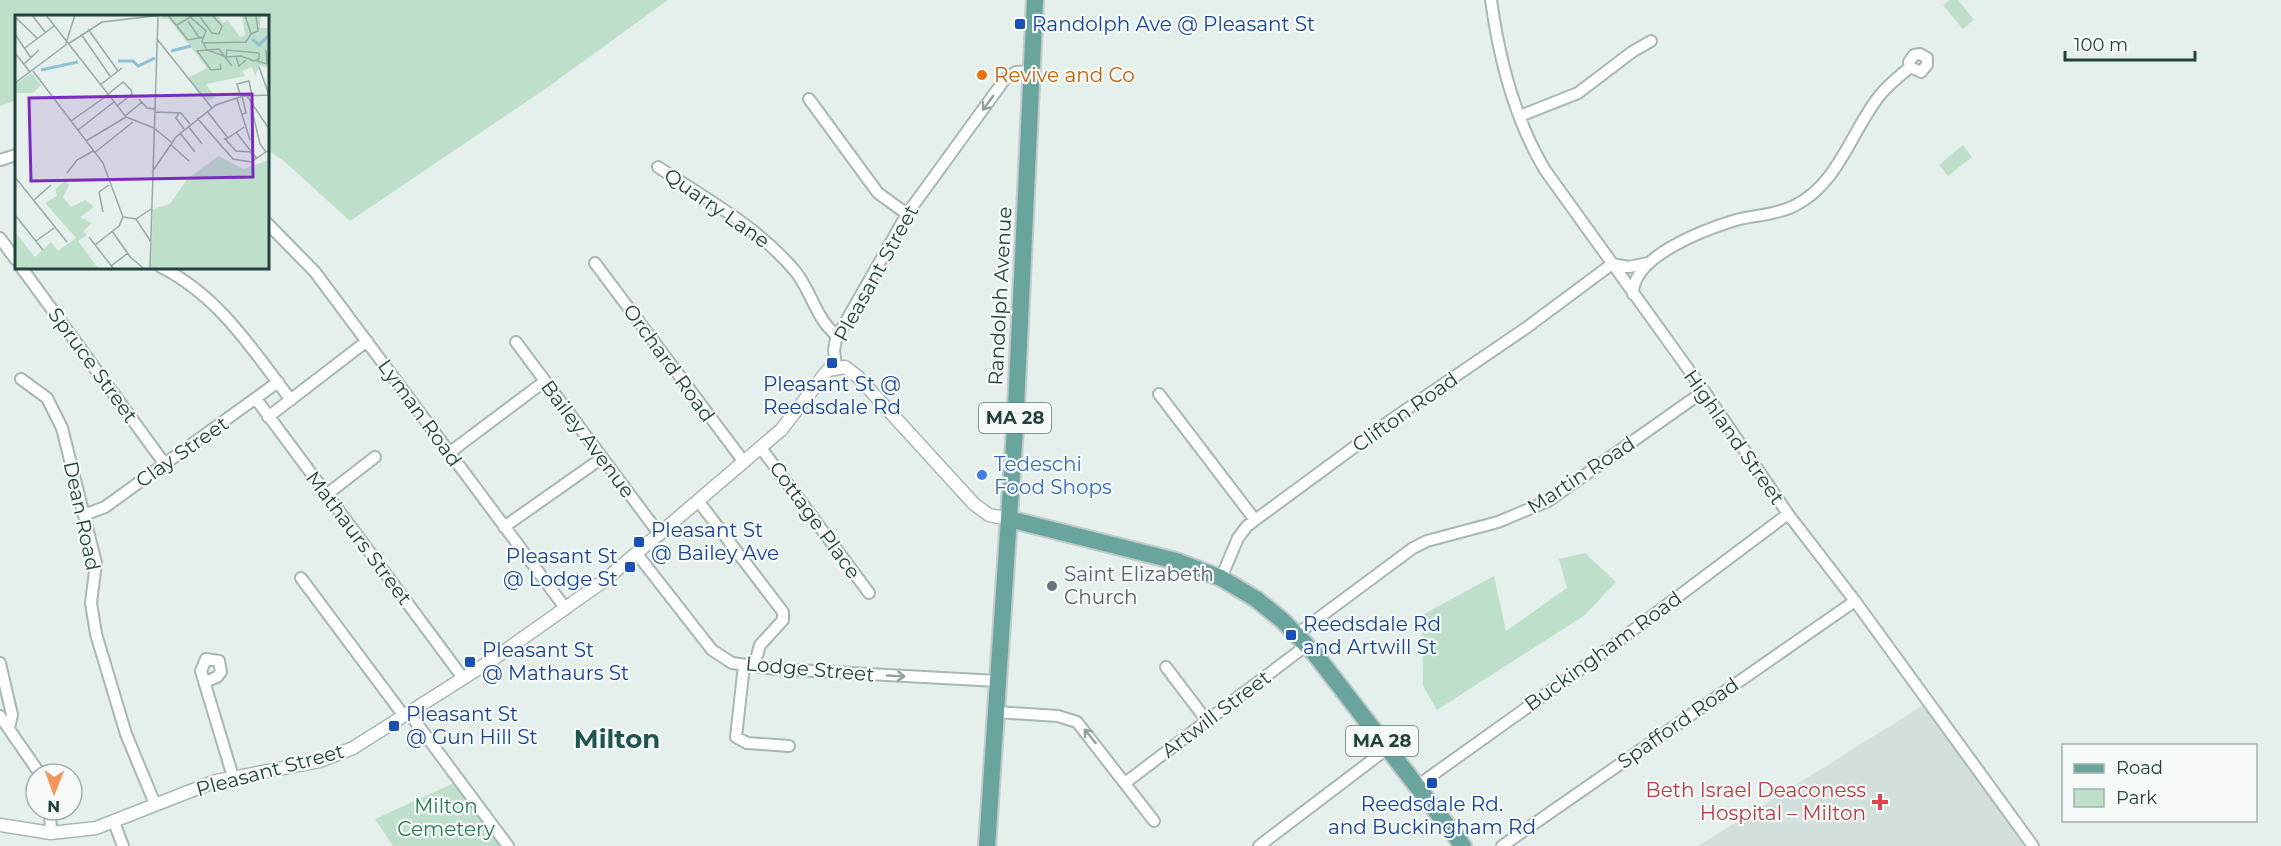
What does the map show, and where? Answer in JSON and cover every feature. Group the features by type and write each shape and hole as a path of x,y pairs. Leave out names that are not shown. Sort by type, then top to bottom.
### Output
{"main road":[{"name":"Randolph Avenue","path":"987,846 1009,519 1035,0"},
{"name":"MA 28","path":"1009,519 1176,561 1221,578 1269,609 1302,640 1463,846"}],"street":[{"name":"Highland Street","path":"1491,0 1497,40 1520,116 1545,170 1704,391 1788,514 1855,601 2033,846"},
{"path":"1520,116 1578,93 1632,52 1651,41"},
{"path":"1612,264 1629,267 1648,263 1682,242 1736,220 1789,208 1807,200 1840,162 1859,126 1885,89 1910,67"},
{"name":"Pleasant Street","path":"0,825 51,833 81,831 114,822 155,804 233,777 338,755 369,739 566,609 660,535 791,421 826,372 836,367 834,350 838,336 906,214 1005,80 1016,72 1032,71"},
{"path":"810,99 878,193 906,214"},
{"path":"0,160 15,155"},
{"name":"Quarry Lane","path":"658,167 768,242 799,276 829,328 838,336"},
{"name":"Lyman Road","path":"268,224 307,262 566,609"},
{"path":"0,238 15,256"},
{"name":"Orchard Road","path":"595,263 744,462"},
{"path":"1633,294 1636,279 1648,263"},
{"name":"Clifton Road","path":"1221,578 1240,534 1255,520 1391,420 1526,328 1612,264"},
{"name":"Spruce Street","path":"22,268 164,463"},
{"path":"163,268 218,306 291,400"},
{"path":"268,417 367,341"},
{"name":"Bailey Avenue","path":"516,342 660,535"},
{"path":"836,367 848,368 858,377 980,508 991,515 1009,519"},
{"name":"Dean Road","path":"21,379 40,392 56,412 97,570 91,603 96,634 126,734 155,804"},
{"path":"449,453 545,381"},
{"name":"Clay Street","path":"84,515 105,507 278,382"},
{"name":"Martin Road","path":"1302,640 1413,548 1427,541 1498,522 1548,501 1704,391"},
{"path":"1159,394 1255,520"},
{"name":"Mathaurs Street","path":"256,399 463,678"},
{"name":"Cottage Place","path":"762,448 869,593"},
{"path":"326,495 375,457"},
{"path":"504,527 602,458"},
{"path":"699,502 783,612 782,623 760,645 749,666 736,731 738,739 747,743 789,746"},
{"name":"Buckingham Road","path":"1417,786 1588,664 1788,514"},
{"name":"Lodge Street","path":"637,554 712,650 726,661 749,666 998,681"},
{"path":"301,578 508,846"},
{"name":"Spafford Road","path":"1502,846 1855,601"},
{"name":"Artwill Street","path":"1125,783 1207,721 1302,640"},
{"path":"0,663 12,716 9,728"},
{"path":"1166,667 1207,721"},
{"path":"205,682 233,777"},
{"path":"996,712 1058,716 1077,722 1154,820"},
{"path":"0,716 32,762"},
{"path":"1259,846 1388,748"},
{"path":"51,822 51,833"},
{"path":"114,822 123,846"}],"shaded area":[{"name":"Beth Israel Deaconess Hospital – Milton","path":"1925,704 2024,846 1698,846"}],"green space":[{"path":"0,0 668,0 548,87 350,221 284,161 268,151 268,15 15,15 15,100 0,106"},
{"path":"1950,0 1958,0 1974,20 1963,29 1943,5"},
{"path":"1963,145 1972,157 1948,176 1939,165"},
{"path":"1585,553 1616,582 1585,615 1437,710 1423,686 1422,615 1494,576 1506,631 1567,588 1559,559"},
{"name":"Milton Cemetery","path":"454,783 503,846 393,846 375,819"}],"place":[{"name":"Randolph Ave @ Pleasant St","path":"1020,24"},
{"name":"Revive and Co","path":"982,75"},
{"name":"Pleasant St @ Reedsdale Rd","path":"832,363"},
{"name":"Tedeschi Food Shops","path":"982,475"},
{"name":"Pleasant St @ Bailey Ave","path":"639,542"},
{"name":"Pleasant St @ Lodge St","path":"630,567"},
{"name":"Saint Elizabeth Church","path":"1052,586"},
{"name":"Reedsdale Rd and Artwill St","path":"1291,635"},
{"name":"Pleasant St @ Mathaurs St","path":"470,662"},
{"name":"Pleasant St @ Gun Hill St","path":"394,726"},
{"name":"Reedsdale Rd. and Buckingham Rd","path":"1432,783"},
{"name":"Beth Israel Deaconess Hospital – Milton","path":"1880,802"}],"district":[{"name":"Milton","path":"617,739"}]}
